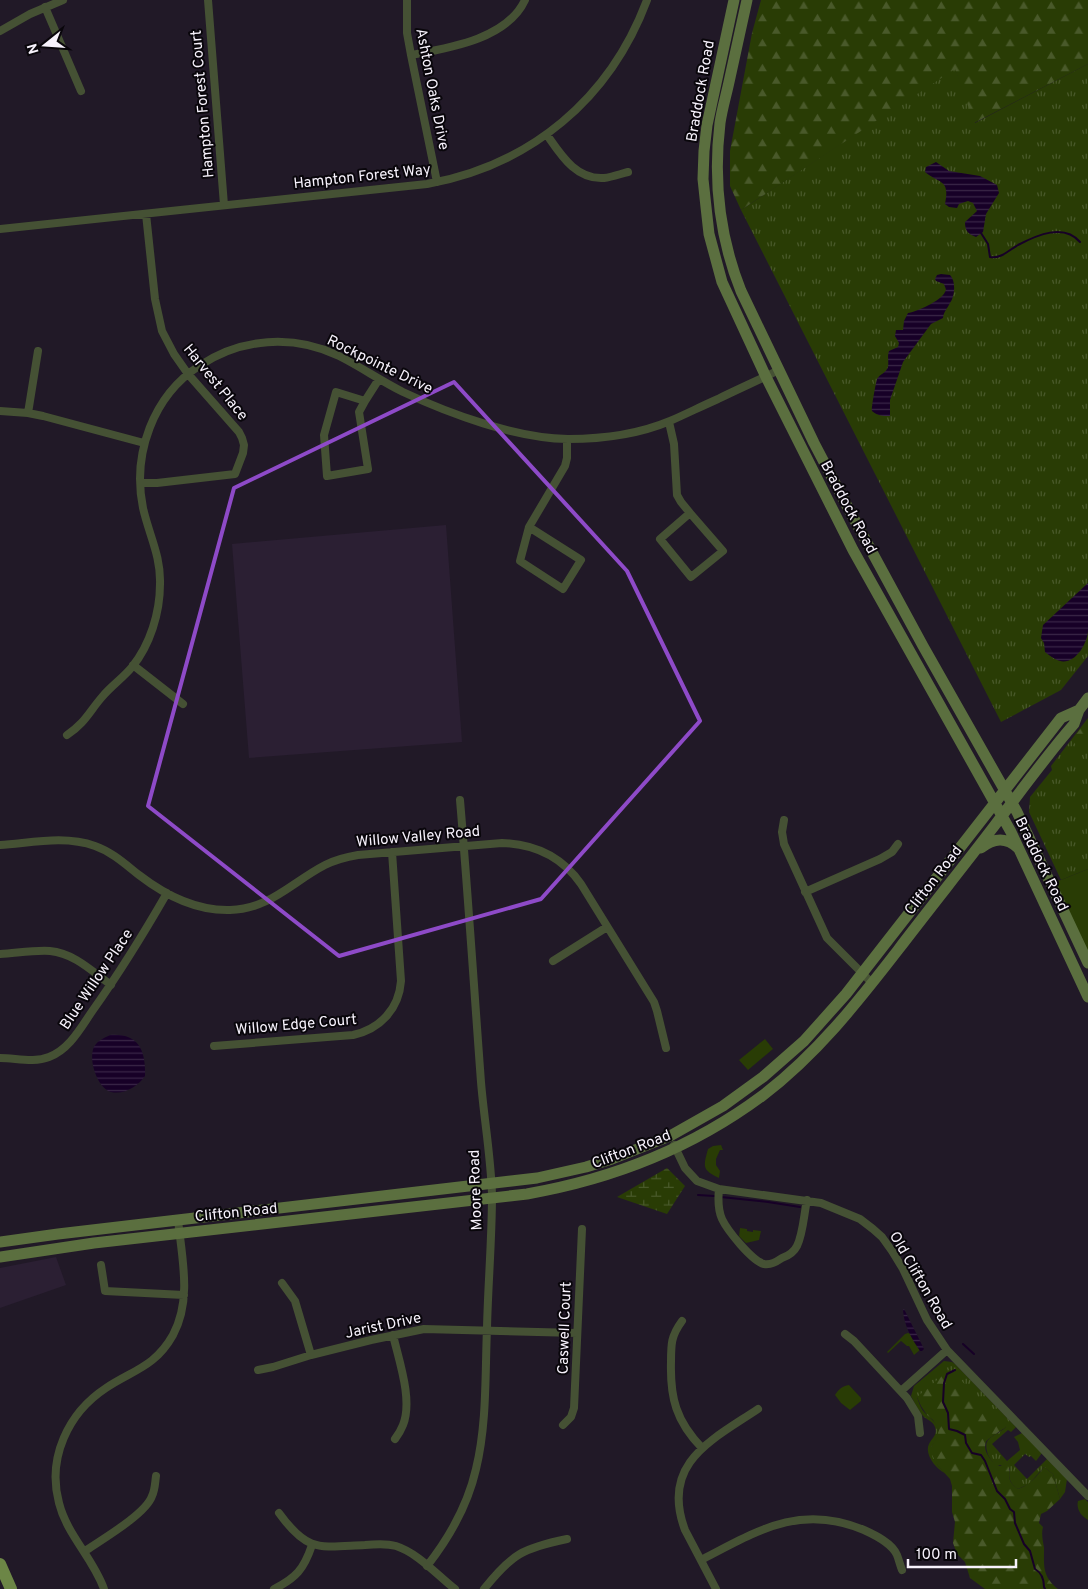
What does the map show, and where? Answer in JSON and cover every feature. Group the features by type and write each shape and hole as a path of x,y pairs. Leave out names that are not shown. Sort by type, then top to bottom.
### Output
{"main road":[{"name":"Braddock Road","path":"734,0 707,125 703,179 709,234 722,282 766,377 854,550 1019,849 1088,997"},
{"name":"Braddock Road","path":"747,0 721,120 717,167 718,200 722,230 731,266 741,291 814,443 923,646 1012,802 1088,963"},
{"name":"Clifton Road","path":"0,1257 94,1243 543,1191 584,1183 642,1164 676,1149 731,1118 762,1096 824,1040 872,983 1074,724 1079,710 1088,698"},
{"name":"Clifton Road","path":"0,1242 491,1185 537,1178 586,1167 638,1150 670,1136 723,1106 763,1077 804,1041 862,974 1061,718 1079,710"},
{"path":"970,857 990,842 998,840 1011,843 1019,849"},
{"path":"0,1564 11,1589"}],"street":[{"path":"0,31 45,7 63,0"},
{"name":"Hampton Forest Court","path":"208,0 224,205"},
{"name":"Ashton Oaks Drive","path":"407,0 407,33 437,182"},
{"path":"411,55 450,47 480,38 509,20 521,8 525,0"},
{"name":"Hampton Forest Way","path":"0,229 437,182 462,176 492,165 522,150 547,135 580,106 611,70 640,19 647,0"},
{"path":"45,7 82,92"},
{"path":"547,135 568,162 582,173 592,177 603,178 628,172"},
{"name":"Harvest Place","path":"140,483 157,483 234,474 243,453 244,445 239,432 188,374 168,343 158,317 146,214"},
{"name":"Rockpointe Drive","path":"67,735 85,721 100,699 133,665 144,647 152,628 159,601 160,586 158,558 143,506 140,483 144,443 161,406 175,386 207,361 238,347 265,342 307,345 336,354 379,379 429,404 496,427 533,435 567,439 625,434 669,422 779,370"},
{"path":"28,413 38,351"},
{"path":"365,401 336,392 324,436 327,476 368,469 359,412 379,379"},
{"path":"0,411 28,413 144,443"},
{"path":"669,422 674,444 677,495 723,551 691,577 660,539 690,513"},
{"path":"529,527 581,560 563,589 520,562 529,527 565,466 567,439"},
{"path":"133,665 183,704"},
{"name":"Moore Road","path":"427,1566 457,1519 468,1496 481,1448 483,1425 492,1198 460,800"},
{"path":"784,820 782,832 784,844 827,938 872,983"},
{"name":"Willow Valley Road","path":"0,845 51,840 72,841 93,846 118,858 140,876 167,893 196,906 214,910 233,910 258,905 273,899 316,870 335,861 358,855 464,846 515,844 532,847 564,864 576,877 654,1002 666,1048"},
{"path":"805,892 880,859 892,852 898,844"},
{"name":"Willow Edge Court","path":"214,1046 353,1035 371,1029 386,1017 397,1001 402,980 392,852"},
{"name":"Blue Willow Place","path":"0,1058 40,1060 50,1057 70,1043 121,970 167,893"},
{"path":"553,961 607,927"},
{"path":"0,954 38,951 61,954 79,962 111,985"},
{"name":"Old Clifton Road","path":"670,1136 685,1168 697,1181 718,1189 821,1203 860,1219 882,1237 903,1269 927,1320 948,1350 1088,1496"},
{"path":"718,1189 719,1209 729,1231 756,1260 764,1264 772,1264 796,1248 800,1238 806,1200"},
{"path":"104,1589 94,1565 69,1529 59,1502 56,1472 58,1456 62,1441 78,1411 94,1396 113,1383 142,1368 156,1357 173,1335 180,1316 185,1280 178,1220"},
{"name":"Caswell Court","path":"563,1425 571,1417 574,1408 582,1228"},
{"path":"101,1265 105,1291 184,1295"},
{"path":"282,1283 295,1301 311,1356"},
{"path":"682,1321 674,1332 672,1341 671,1392 681,1421 691,1437 702,1448"},
{"name":"Jarist Drive","path":"258,1370 273,1368 311,1356 424,1329 577,1333"},
{"path":"845,1334 854,1341 901,1392 918,1416 920,1433"},
{"path":"393,1335 406,1405 403,1425 395,1439"},
{"path":"901,1392 948,1350"},
{"path":"716,1589 683,1525 679,1502 680,1486 684,1473 693,1457 702,1448 758,1409"},
{"path":"85,1551 134,1517 147,1505 152,1497 156,1476"},
{"path":"278,1513 291,1530 312,1545 330,1547 389,1545 404,1550 455,1589"},
{"path":"701,1560 765,1528 794,1520 820,1519 848,1524 883,1540 897,1554 902,1570"},
{"path":"484,1589 506,1564 524,1551 542,1544 567,1539"},
{"path":"274,1589 291,1580 300,1572 308,1558 312,1545"}],"highlighted area":[{"path":"454,382 627,571 700,721 541,899 339,956 148,806 234,488"}],"shaded area":[{"path":"936,162 949,171 980,176 997,185 999,193 986,214 983,232 976,237 968,232 965,225 965,222 977,211 973,203 968,201 959,204 957,208 949,207 945,204 945,186 925,172 926,167"},
{"path":"937,275 950,275 952,278 954,289 952,300 943,318 931,324 903,362 890,400 890,416 876,414 872,409 876,381 888,367 889,351 898,347 899,343 895,336 896,330 903,330 904,321 908,313 928,306 943,295 946,290 944,284 935,279"},
{"path":"446,525 462,742 249,758 232,544"},
{"path":"1088,583 1088,631 1085,643 1073,658 1067,661 1055,659 1045,652 1044,643 1041,638 1043,625"},
{"path":"110,1035 128,1037 139,1045 145,1067 145,1076 139,1083 126,1091 116,1093 111,1092 102,1085 95,1072 92,1059 95,1045"},
{"path":"56,1257 66,1285 0,1308 0,1268"},
{"path":"904,1309 924,1349 922,1351 920,1351 908,1331"}],"green space":[{"path":"761,0 1088,0 1088,64 974,123 955,69 741,210 730,186 730,151 752,33"},
{"path":"1088,64 1088,656 1061,690 1001,722 741,210 955,68 975,123"},
{"path":"1088,718 1088,869 1061,880 1029,812 1030,797 1052,770 1051,766"},
{"path":"1088,719 1088,741 1075,744 1072,740"},
{"path":"1088,869 1088,963 1050,882 1061,880"},
{"path":"765,1039 773,1049 748,1070 739,1060"},
{"path":"721,1145 723,1150 720,1150 716,1159 716,1165 720,1171 719,1178 709,1173 705,1167 705,1160 708,1149"},
{"path":"667,1168 685,1186 667,1214 617,1197"},
{"path":"740,1228 753,1232 753,1230 761,1231 759,1240 746,1243 739,1236"},
{"path":"905,1334 913,1335 921,1349 914,1355 909,1346 901,1341 887,1352"},
{"path":"944,1361 955,1364 1016,1427 1011,1432 1008,1430 992,1444 1007,1461 1020,1450 1018,1442 1014,1437 1022,1433 1042,1453 1036,1461 1031,1456 1029,1457 1025,1454 1014,1465 1027,1479 1047,1459 1067,1479 1065,1492 1060,1499 1053,1474 1044,1467 1029,1484 1018,1489 1010,1480 1010,1469 1003,1465 996,1465 990,1459 986,1446 987,1442 1006,1427 917,1397 920,1406 939,1429 938,1437 931,1447 938,1466 945,1473 935,1465 929,1457 928,1448 935,1434 935,1427 923,1416 911,1396 914,1386"},
{"path":"950,1369 1006,1427 986,1442 985,1449 991,1459 1000,1466 1006,1463 1013,1485 1018,1489 1026,1486 1044,1467 1053,1474 1060,1499 1041,1514 1039,1523 1043,1527 1045,1570 1049,1580 1058,1589 985,1589 970,1578 965,1562 957,1554 953,1543 955,1522 952,1512 952,1486 950,1479 938,1466 931,1453 931,1447 937,1438 939,1430 921,1406 917,1397"},
{"path":"849,1385 861,1398 861,1401 850,1410 835,1395 840,1388"},
{"path":"1085,1499 1088,1502 1088,1520 1078,1509 1078,1501"}],"waterway":[{"path":"981,233 988,244 990,257 1001,255 1025,241 1050,233 1066,233 1074,236 1080,242"},
{"path":"698,1195 714,1196"},
{"path":"721,1197 800,1207"},
{"path":"963,1344 974,1354"},
{"path":"955,1370 947,1374 944,1383 943,1402 948,1413 949,1429 965,1435 966,1443 972,1453 981,1455 985,1461 997,1491 1014,1512 1015,1523 1024,1544 1030,1551 1035,1569 1042,1576 1045,1589"}]}
